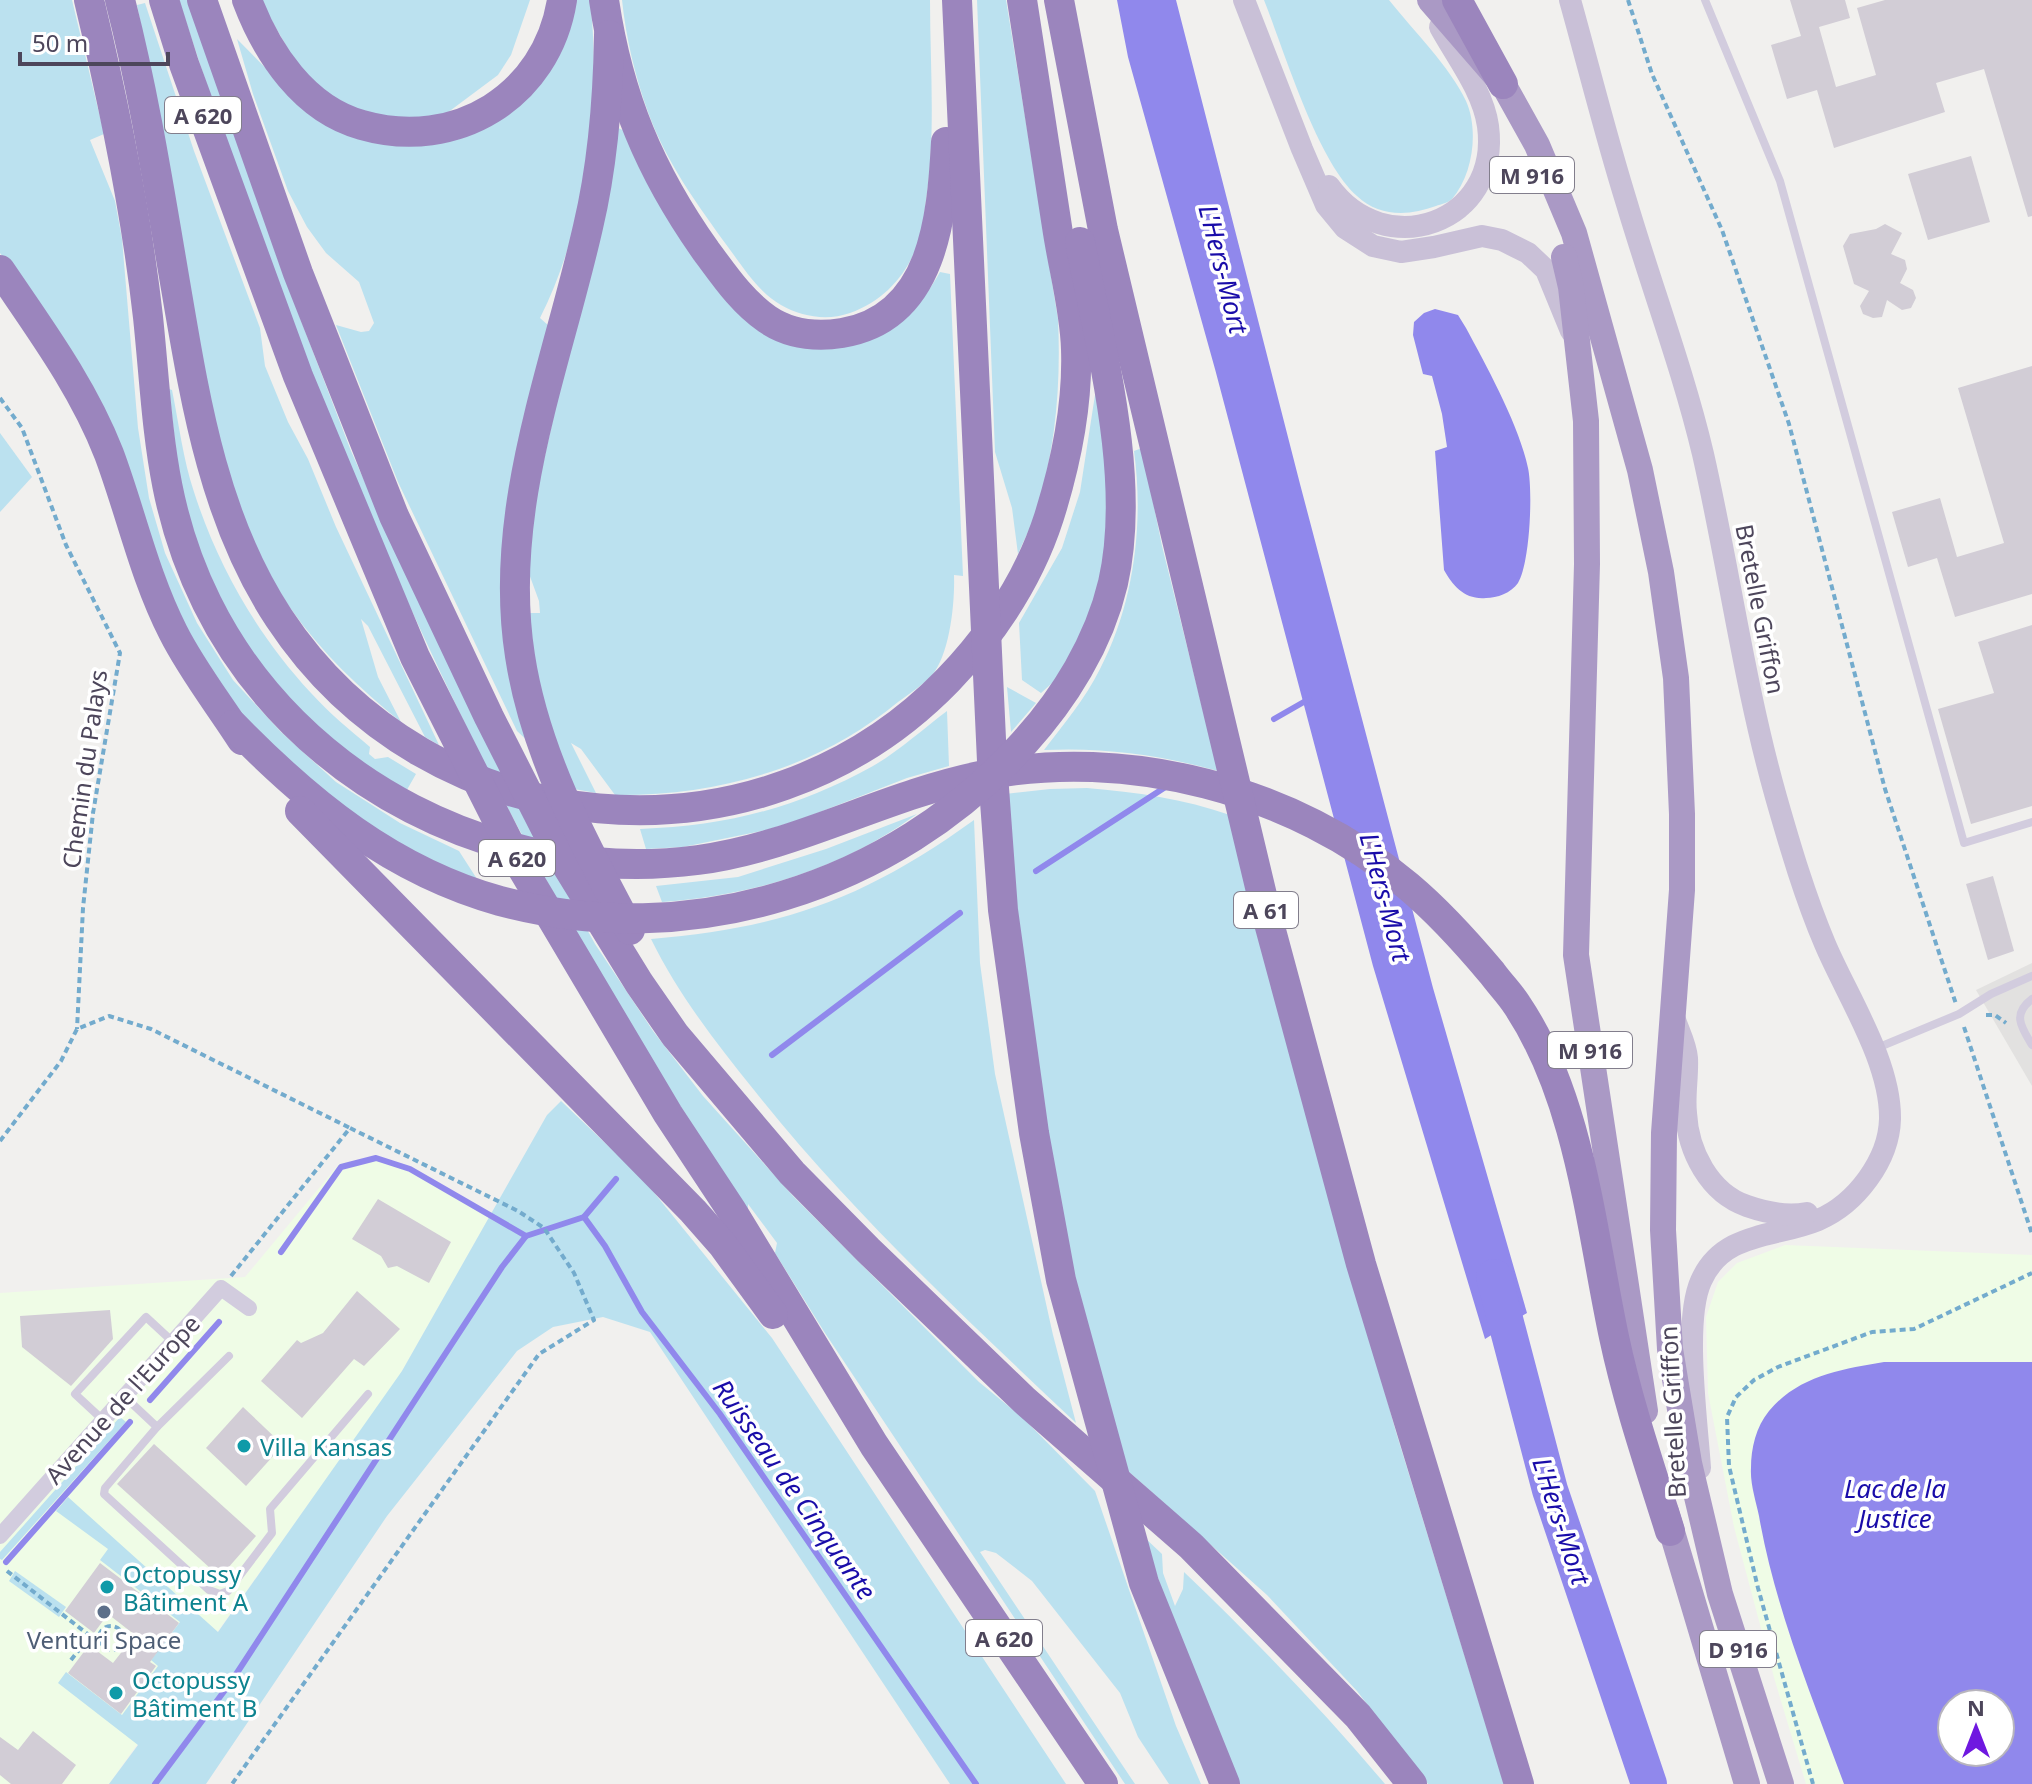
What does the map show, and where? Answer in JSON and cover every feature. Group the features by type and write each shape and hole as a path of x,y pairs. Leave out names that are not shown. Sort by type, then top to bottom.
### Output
{"highway":[{"path":"89,0 116,123 138,252 167,493 191,568 210,610 252,675 295,723 327,753 408,808 519,851 554,858 625,865 701,859 773,844 907,795 983,775 1021,770 1097,768 1183,779 1264,803 1314,825 1407,885 1460,936 1517,1005 1551,1071 1589,1197 1625,1388 1670,1531"},
{"path":"120,0 153,146 192,381 214,473 232,529 257,583 311,661 373,721 404,743 464,775 531,799 572,807 639,812 728,801 820,771 896,726 929,700 987,637 1031,564 1063,465 1073,411 1076,346 1022,0"},
{"name":"A 620","path":"164,0 184,64 298,376 415,657 519,863 668,1114 732,1211 874,1445 1103,1784"},
{"name":"A 620","path":"202,0 298,273 394,516 489,717 554,845 607,934 675,1035 792,1173 1024,1400 1191,1546 1358,1716 1412,1784"},
{"path":"247,0 270,52 296,83 338,114 362,125 408,131 452,126 493,109 513,94 545,54 559,14 546,0"},
{"path":"604,0 620,82 658,174 688,225 729,283 765,318 797,333 815,335 855,331 874,323 909,294 922,274 931,253 941,200 946,129 958,41"},
{"path":"957,0 992,761 1003,910 1034,1133 1061,1280 1144,1583 1225,1784"},
{"name":"A 61","path":"1059,0 1103,230 1266,912 1361,1264 1519,1784"},
{"name":"M 916","path":"1415,0 1440,27 1516,139 1558,235 1571,287 1586,421 1587,548 1576,955 1640,1386 1670,1531"},
{"name":"M 916","path":"1430,0 1503,84 1537,145 1574,233 1640,470 1661,572 1676,678 1682,890 1664,1133 1666,1292 1670,1349 1679,1406 1702,1513"},
{"path":"1457,0 1503,84"},
{"path":"609,35 604,138 589,226 527,470 516,544 515,608 520,657 546,753 585,847 672,1006 725,1095"},
{"path":"233,725 308,798 390,854 500,901 563,912 645,917 724,911 801,892 841,877 898,847 966,800 993,778 1062,696 1095,635 1110,595 1119,550 1121,495 1113,423 1068,180 1041,123"},
{"path":"0,270 73,380 108,454 151,583 173,632 197,675 261,771 693,1211 752,1283 849,1425 874,1445"},
{"name":"D 916","path":"1702,1513 1720,1594 1781,1784"},
{"name":"D 916","path":"1670,1531 1747,1784"}],"main road":[{"path":"1244,0 1326,205 1345,228 1373,246 1401,252 1482,236 1502,240 1528,253 1546,270 1576,343"},
{"name":"Bretelle Griffon","path":"1570,0 1626,201 1702,452 1744,666 1776,798 1824,943 1873,1049 1887,1087 1890,1115 1888,1138 1879,1163 1864,1184 1839,1206 1819,1220 1736,1243 1717,1256 1701,1281 1694,1305 1692,1339 1702,1513"},
{"path":"1302,149 1338,199 1365,220 1401,229 1433,223 1460,208 1478,186 1488,153 1488,128 1483,105 1440,27"},
{"path":"1672,1013 1687,1055 1686,1114 1692,1146 1717,1188 1738,1203 1767,1213 1794,1215 1839,1206"}],"street":[{"path":"221,1288 249,1308"},
{"name":"Avenue de l'Europe","path":"0,1536 221,1288"}],"lane":[{"path":"1705,0 1780,181 1964,843 2032,822"},
{"path":"1873,1049 1959,1014 1991,994 2032,976"},
{"path":"2032,999 2018,1016 2032,1045"},
{"path":"103,1420 75,1394 146,1317 173,1342"},
{"path":"229,1356 157,1427 105,1488 104,1494 209,1590 220,1594 228,1591 272,1533 270,1509 368,1394"},
{"path":"124,1396 157,1427"}],"path":[{"path":"1628,0 1652,74 1722,230 1789,424 1885,789 2032,1234"},
{"name":"Chemin du Palays","path":"0,398 22,428 66,545 120,653 88,861 77,1029"},
{"path":"1959,1014 1995,1015 2004,1019 2009,1028"},
{"path":"0,1141 61,1061 77,1029 109,1016 151,1029 518,1211 544,1228 574,1273 594,1320 539,1354 232,1784"},
{"path":"221,1288 350,1128"},
{"path":"1813,1784 1758,1588 1729,1466 1727,1417 1736,1397 1754,1380 1778,1367 1872,1332 1914,1329 2032,1273"},
{"path":"7,1571 90,1636 100,1638"},
{"path":"109,1623 122,1633 123,1642 112,1651 100,1645 100,1638 109,1623"},
{"path":"71,1660 90,1636"},
{"path":"112,1651 113,1658"}],"shaded area":[{"path":"0,0 72,0 104,134 90,140 115,201 122,239 138,428 149,498 165,553 197,623 233,680 281,732 336,782 400,823 459,851 477,879 429,860 334,804 250,726 186,634 76,357 0,253"},
{"path":"179,0 189,0 279,263 351,451 528,822 595,944 653,1031 703,1096 793,1196 979,1382 1023,1418 1095,1491 1176,1726 1201,1784 1169,1784 1138,1737 1120,1693 1032,1581 996,1553 980,1552 1135,1784 1125,1784 825,1333 775,1253 777,1243 748,1204 748,1215 574,929 469,731 375,527 290,319"},
{"path":"260,0 530,0 511,55 498,75 443,116 411,121 373,116 332,99 300,70"},
{"path":"570,0 590,0 594,80 592,121 587,163 569,245 540,318 549,326 522,424 533,746 517,731 398,482 336,325 361,332 369,331 374,323 359,282 326,253 307,227 288,191 237,39 301,104 477,127"},
{"path":"622,0 930,0 932,125 923,226 908,265 884,294 850,313 824,317 789,309 758,286 694,199 655,130 639,85"},
{"path":"977,0 1006,0 1058,319 1058,391 1053,439 1037,509 1018,554 1012,508 995,452"},
{"path":"1264,0 1389,0 1451,75 1470,113 1472,152 1465,178 1452,199 1426,209 1395,213 1375,208 1357,196 1342,179 1316,132"},
{"path":"145,3 194,151 260,328 265,366 336,527 439,745 425,737 368,626 361,619 378,677 401,722 342,670 303,625 267,568 247,525 231,480 207,386 178,214 137,5"},
{"path":"618,128 625,131 728,299 872,337 912,310 940,272 950,274 963,576 954,575 950,627 938,666 924,682 867,725 835,745 765,774 691,790 615,795 581,749 571,743 596,793 574,789 539,695 526,613 540,613 539,601 528,571 525,545"},
{"path":"169,389 172,390 194,492 215,547 242,599 292,671 325,707 370,747 369,754 375,759 388,757 416,774 404,795 363,768 281,693 230,621 183,513"},
{"path":"1095,395 1099,395 1111,511 1099,599 1061,675 1041,693 1022,680 1019,623 1062,548 1080,492"},
{"path":"0,433 32,477 0,512"},
{"path":"1142,448 1162,546 1218,771 1132,753 1044,750 1094,680 1121,618 1134,563 1137,534 1134,451"},
{"path":"1007,687 1036,703 1011,732"},
{"path":"947,711 949,766 907,778 766,830 683,847 646,849 640,829 731,819 789,804 845,781 902,747"},
{"path":"1087,788 1160,797 1230,815 1297,1078 1396,1432 1504,1784 1428,1784 1357,1691 1267,1595 1119,1463 1085,1332 1039,1108 1005,794"},
{"path":"917,814 858,850 828,864 763,886 662,902 656,886 738,877 826,849"},
{"path":"974,820 980,963 995,1074 1053,1335 1076,1423 909,1262 791,1135 698,1018 651,939 742,927 822,905 897,870"},
{"path":"2032,963 2032,1086 1976,990"},
{"path":"561,1101 643,1179 772,1338 1066,1784 950,1784 650,1332 603,1317 553,1327 517,1351 387,1516 206,1784 109,1784 138,1745 58,1683 66,1672 122,1715 158,1666 151,1660 180,1622 100,1560 108,1549 56,1511 68,1497 218,1632 402,1371 547,1115"},
{"path":"379,1156 492,1212 398,1378 109,1784 0,1784 0,1293 245,1277 339,1164"},
{"name":"Lac de la Justice","path":"1785,1245 2032,1255 2032,1784 1806,1784 1734,1527 1708,1393 1706,1317 1718,1282 1737,1263"},
{"path":"120,1417 126,1422 0,1559 0,1552"},
{"path":"1144,1537 1162,1554 1163,1573 1175,1606 1183,1589 1184,1572 1288,1675 1385,1784 1236,1784 1185,1657"},
{"path":"15,1571 66,1607 59,1617 9,1581"}],"water":[{"path":"1117,0 1176,0 1433,988 1527,1313 1485,1339 1373,966 1215,369 1128,57"},
{"path":"1435,309 1458,315 1466,328 1510,415 1528,468 1529,527 1522,573 1512,590 1495,597 1479,598 1466,594 1444,570 1435,451 1447,447 1432,376 1423,374 1413,335 1414,322"},
{"name":"Lac de la Justice","path":"1884,1362 2032,1362 2032,1784 1844,1784 1775,1584 1751,1474 1755,1438 1769,1411 1793,1390 1837,1371"}],"building":[{"path":"1790,0 1845,0 1850,18 1819,27 1836,87 1876,75 1857,8 1885,0 2032,0 2032,216 2028,217 1984,69 1936,83 1945,112 1834,148 1817,90 1787,99 1771,45 1801,36"},
{"path":"1971,156 1990,222 1928,240 1908,174"},
{"path":"1885,224 1902,233 1891,254 1905,260 1907,269 1900,283 1913,290 1916,298 1911,308 1902,310 1887,300 1882,317 1873,318 1863,314 1860,306 1869,291 1854,284 1843,246 1850,234"},
{"path":"2032,366 2032,594 1955,617 1937,558 1908,567 1892,512 1940,498 1957,557 2004,543 1958,388"},
{"path":"2032,625 2032,806 1971,824 1938,709 1994,693 1978,642"},
{"path":"1993,876 2014,951 1988,960 1966,884"},
{"path":"378,1199 451,1242 429,1283 397,1266 388,1268 381,1256 352,1239"},
{"path":"357,1291 400,1329 364,1366 354,1359 302,1418 261,1381 297,1340 301,1343 323,1333"},
{"path":"110,1310 113,1339 71,1386 22,1347 20,1316"},
{"name":"Villa Kansas","path":"243,1407 283,1445 246,1486 206,1448"},
{"path":"154,1444 256,1536 220,1577 117,1484"},
{"path":"100,1563 179,1623 150,1662 156,1666 121,1714 68,1673 89,1645 113,1663 135,1635 108,1614 94,1633 65,1611"},
{"path":"33,1731 76,1765 62,1784 11,1784 0,1775 0,1737 18,1750"}],"waterway":[{"path":"1274,719 1309,699"},
{"path":"1036,871 1167,786"},
{"path":"772,1055 960,913"},
{"path":"281,1252 341,1167 376,1158 410,1169 526,1236"},
{"path":"155,1784 231,1682 502,1267 526,1236 584,1217 616,1179"},
{"name":"Ruisseau de Cinquante","path":"584,1217 605,1246 642,1312 720,1414 976,1784"},
{"name":"L'Hers-Mort","path":"1494,1277 1550,1490 1649,1784"},
{"path":"150,1400 219,1322"},
{"path":"6,1562 130,1422"}],"place":[{"name":"Villa Kansas","path":"244,1446"},
{"name":"Octopussy Bâtiment A","path":"107,1587"},
{"name":"Venturi Space","path":"104,1612"},
{"name":"Octopussy Bâtiment B","path":"116,1693"}]}
